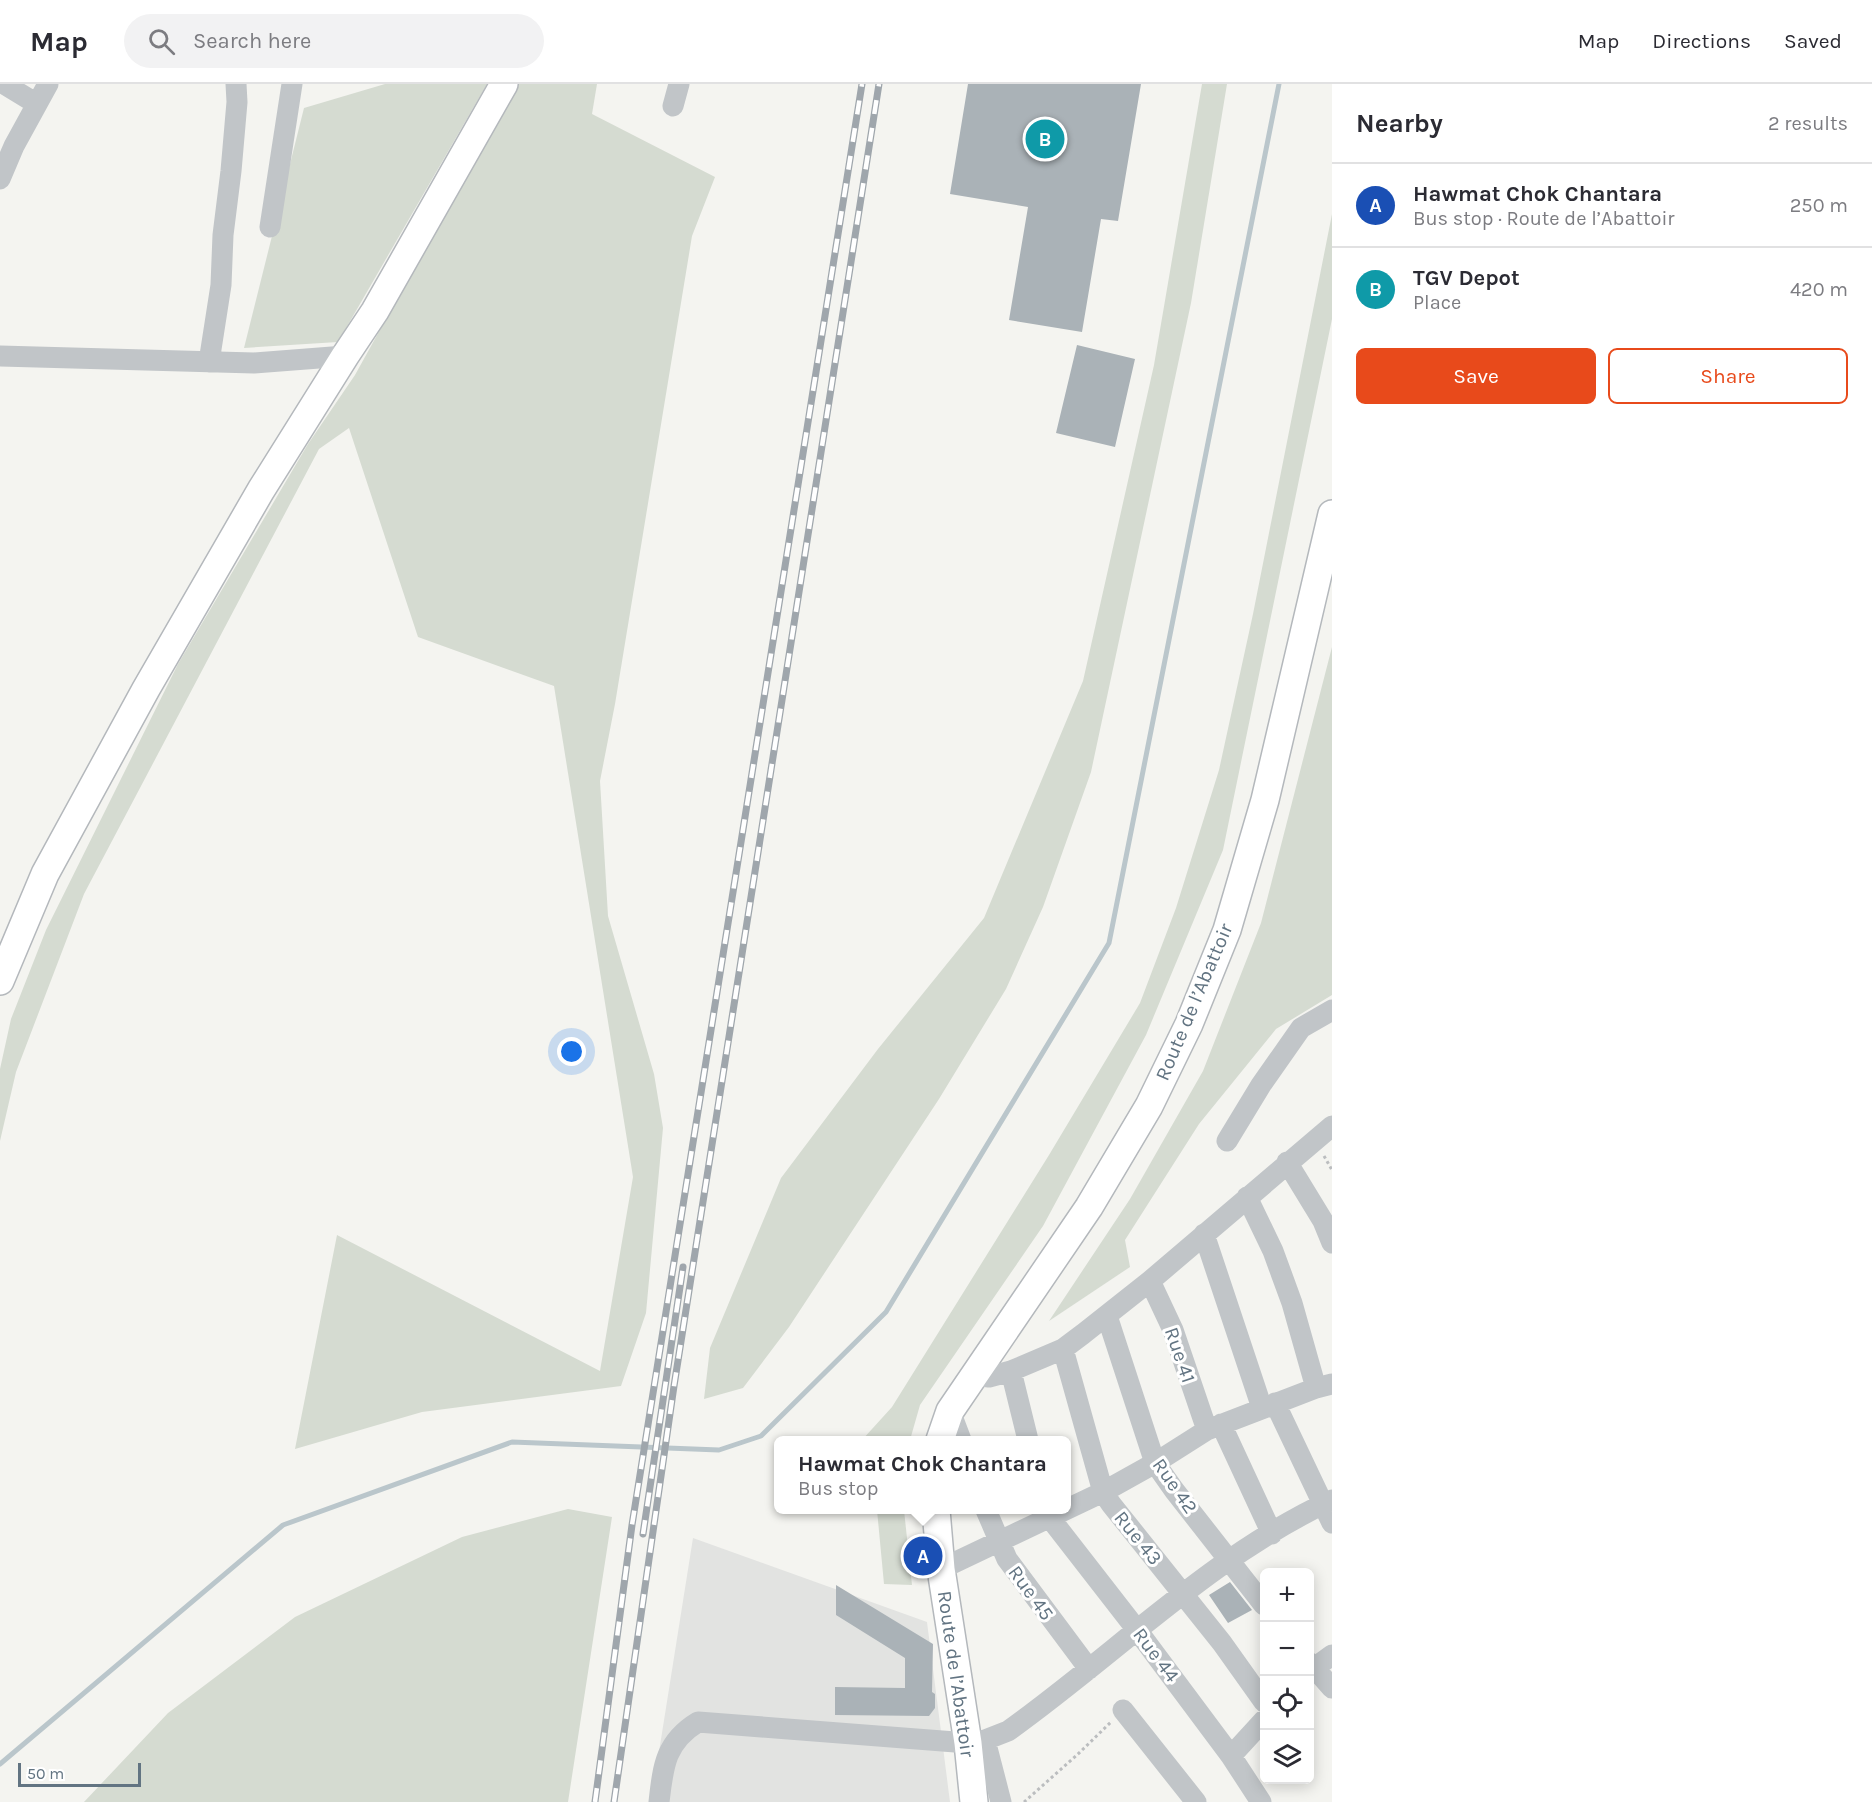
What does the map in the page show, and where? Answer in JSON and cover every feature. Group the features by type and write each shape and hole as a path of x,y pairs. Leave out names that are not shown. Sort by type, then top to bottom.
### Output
{"main road":[{"path":"0,981 45,874 146,689 261,490 375,311 504,84"},
{"name":"Route de l’Abattoir","path":"941,1436 950,1410 1089,1207 1149,1106 1189,1024 1227,930 1265,800 1332,514"},
{"name":"Route de l’Abattoir","path":"936,1514 941,1569 976,1742 974,1802"}],"street":[{"path":"4,84 37,104"},
{"path":"0,179 48,84"},
{"path":"209,362 221,285 223,235 237,102 236,84"},
{"path":"270,227 292,84"},
{"path":"673,106 679,84"},
{"path":"0,356 254,363 345,356"},
{"path":"1227,1141 1261,1085 1300,1028 1332,1010"},
{"path":"974,1375 989,1377 1011,1371 1062,1348 1150,1281 1332,1126"},
{"path":"1287,1162 1323,1221 1332,1243"},
{"path":"1071,1505 1104,1492 1214,1427 1324,1386 1273,1251 1247,1197"},
{"path":"1204,1234 1269,1406 1327,1502 1332,1523"},
{"name":"Rue 41","path":"1150,1281 1214,1427 1272,1534"},
{"name":"Rue 42","path":"1107,1316 1155,1463 1260,1600"},
{"name":"Rue 43","path":"1062,1348 1104,1492 1111,1504 1222,1643 1260,1696"},
{"path":"1011,1371 1027,1436"},
{"path":"950,1410 960,1436"},
{"path":"659,1802 663,1773 671,1746 679,1735 698,1722 976,1742 1008,1731 1231,1560 1327,1502"},
{"name":"Rue 45","path":"988,1514 1007,1559 1089,1669"},
{"path":"941,1569 1049,1514"},
{"name":"Rue 44","path":"1049,1514 1231,1756 1261,1802"},
{"path":"1314,1665 1332,1655"},
{"path":"1314,1670 1332,1688"},
{"path":"1123,1710 1196,1802"},
{"path":"1231,1756 1260,1724"},
{"path":"976,1742 1000,1802"}],"path":[{"path":"1024,1802 1123,1710"}],"shaded area":[{"path":"385,84 487,84 338,342 244,348 304,108"},
{"path":"516,84 597,84 592,114 715,177 692,236 615,704 600,781 608,916 654,1074 663,1128 646,1313 621,1386 422,1412 295,1449 337,1235 600,1371 633,1177 554,686 418,637 349,428 319,449 84,894 16,1072 0,1141 0,1069 11,1019 46,930 178,664 308,444 355,375"},
{"path":"1202,84 1227,84 1191,303 1091,772 1043,907 1006,989 939,1099 789,1327 743,1388 704,1399 710,1348 781,1178 878,1049 984,918 1083,681 1154,365"},
{"path":"1332,214 1332,319 1223,850 1146,1035 1043,1226 920,1405 911,1436 866,1436 892,1407 1049,1155 1140,1003 1176,908 1219,770 1253,614"},
{"path":"1332,647 1332,995 1276,1029 1199,1124 1125,1240 1130,1267 1049,1321 1130,1199 1203,1071 1261,923"},
{"path":"568,1509 612,1517 568,1802 84,1802 168,1713 295,1617 462,1537"},
{"path":"877,1514 904,1514 912,1585 884,1584"},
{"path":"693,1538 927,1622 950,1802 651,1802"}],"building":[{"path":"968,84 1141,84 1118,221 1101,219 1082,332 1009,320 1028,207 950,194"},
{"path":"1077,345 1135,359 1115,447 1056,433"},
{"path":"1230,1582 1252,1610 1228,1623 1209,1595"},
{"path":"836,1585 933,1644 932,1692 935,1694 935,1708 929,1716 835,1715 835,1687 905,1688 905,1658 836,1615"}],"waterway":[{"path":"0,1764 283,1525 512,1442 719,1450 761,1436 886,1312 1109,943 1279,84"}],"railway":[{"path":"595,1802 632,1525 862,84"},
{"path":"614,1802 674,1386 879,84"},
{"path":"643,1534 683,1267"}],"place":[{"name":"TGV Depot","path":"1045,139"},
{"name":"Hawmat Chok Chantara","path":"923,1556"}]}
